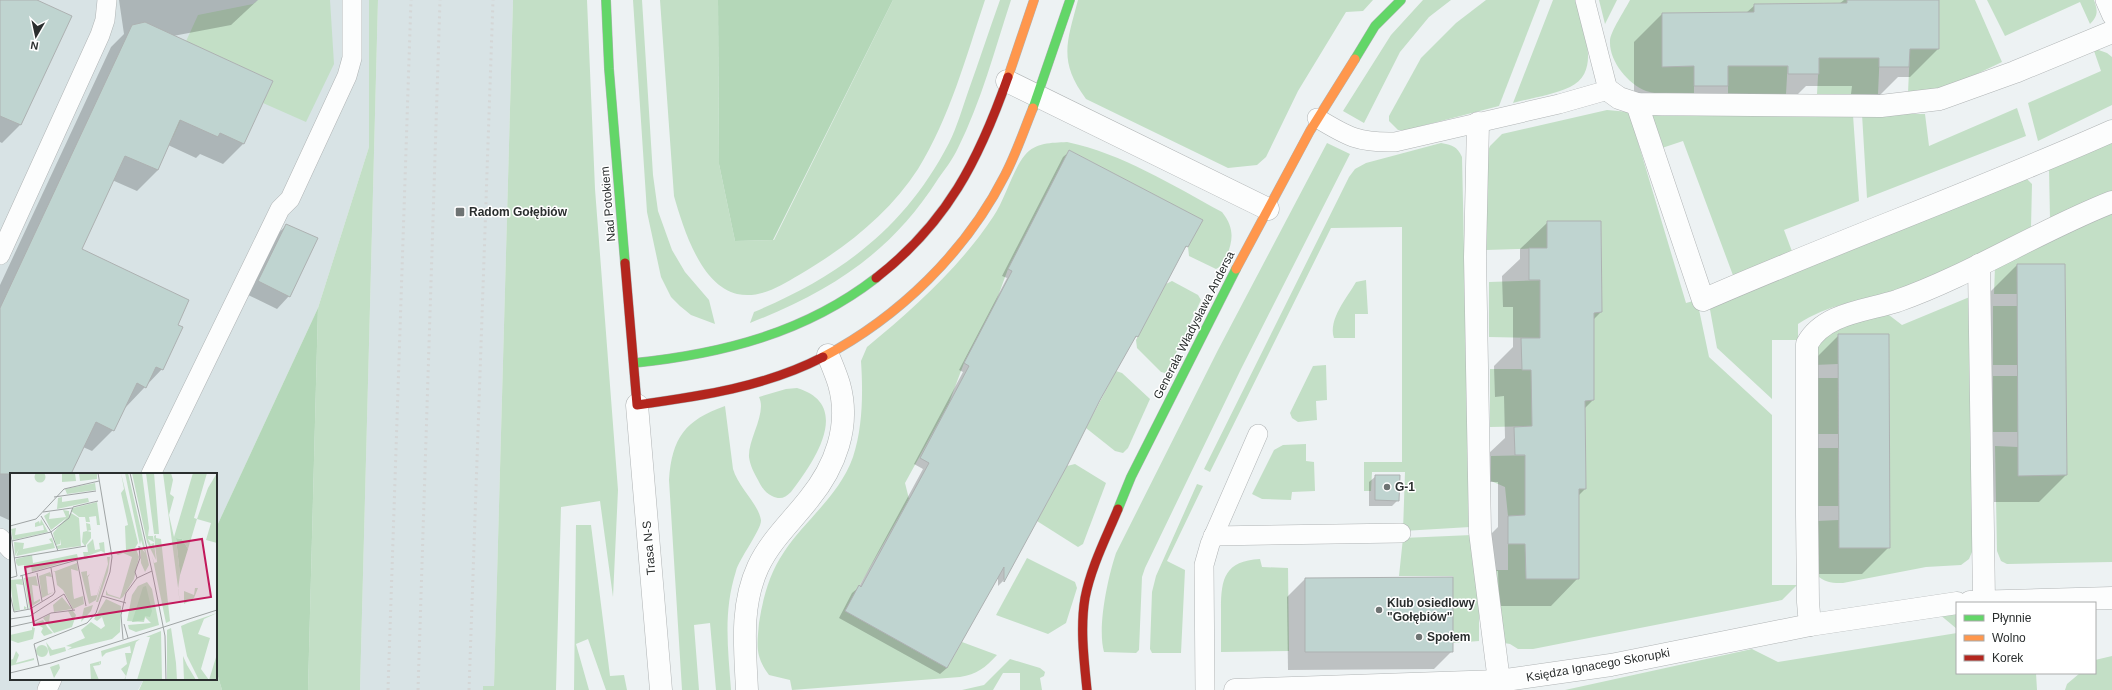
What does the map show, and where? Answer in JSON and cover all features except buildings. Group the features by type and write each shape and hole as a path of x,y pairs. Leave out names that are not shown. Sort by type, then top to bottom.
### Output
{"main road":[{"name":"Nad Potokiem","path":"606,0 609,69 637,405"},
{"path":"634,362 688,357 735,347 800,326 827,312 900,260 932,225 959,189 982,143 1007,81 1034,0"},
{"path":"637,405 694,397 740,388 771,379 828,355 900,306 930,278 970,231 1002,180 1038,97 1070,0"},
{"name":"Generała Władysława Andersa","path":"1087,690 1083,648 1085,599 1092,571 1131,476 1268,209 1318,118 1375,26 1401,0"}],"street":[{"path":"1608,90 1619,98 1637,104 1881,106 1940,99 2016,72 2112,32"},
{"path":"1007,81 1268,209"},
{"path":"1637,104 1703,300 1767,272 2039,164 2112,131"},
{"path":"1478,123 1476,268 1480,532 1499,681"},
{"path":"1810,625 1808,558 1807,344 1812,334 1838,317 1919,292 1979,265 2041,233 2112,202"},
{"path":"1979,265 1984,600"},
{"path":"747,690 745,620 747,601 756,573 765,554 779,533 809,499 826,475 837,452 843,427 842,405 839,384 828,355"},
{"name":"Trasa N-S","path":"637,405 661,690"},
{"name":"Księdza Ignacego Skorupki","path":"1967,602 1984,600 2112,598"},
{"name":"Księdza Ignacego Skorupki","path":"1235,690 1419,688 1499,681 1611,664 1810,625 1956,603"}],"lane":[{"path":"0,256 100,35 105,20 107,0"},
{"path":"151,473 280,209 290,199 347,76 352,58 352,0"},
{"path":"1318,118 1357,140 1395,142 1559,104 1608,90 1585,0"},
{"path":"2105,0 2112,16"},
{"path":"1205,690 1204,565 1213,536 1258,434"},
{"path":"1213,536 1401,533"},
{"path":"0,538 10,549"},
{"path":"46,690 51,680"}],"shaded area":[{"path":"0,0 369,0 369,147 318,308 217,526 217,473 10,473 10,680 143,680 138,690 0,690"},
{"path":"378,0 513,0 494,686 483,686 483,690 360,690"}],"green space":[{"path":"258,0 330,0 334,64 306,122 263,103 273,81 201,48 184,113 173,137 139,122 182,50 198,15 253,4"},
{"path":"369,0 378,0 360,690 308,690 318,308 369,147"},
{"path":"513,0 587,0 595,189 618,490 613,597 600,501 561,507 556,690 483,690 483,686 494,686"},
{"path":"633,0 642,0 653,175 658,211 672,250 685,272 709,300 715,324 691,315 680,306 671,297 661,277 647,212"},
{"path":"660,0 718,0 719,164 735,241 774,240 893,0 985,0 964,65 939,129 918,169 894,201 865,229 816,265 770,290 754,295 745,295 737,294 724,288 713,279 703,267 688,238 674,196"},
{"path":"718,0 893,0 773,240 735,241 719,164"},
{"path":"1000,0 1011,0 974,112 954,156 920,205 879,249 857,267 833,283 807,297 750,323 754,312 815,282 842,265 867,246 891,224 912,200 932,173 952,137"},
{"path":"1078,0 1373,0 1363,11 1346,12 1298,91 1266,157 1257,165 1228,168 1086,99 1077,86 1071,73 1067,51 1068,40"},
{"path":"1423,0 1451,0 1429,17 1400,52 1364,123 1343,111 1391,35"},
{"path":"1486,0 1540,0 1499,106 1406,130 1398,130 1389,121 1389,116 1421,58 1456,23"},
{"path":"1553,0 1575,0 1588,47 1586,71 1580,80 1570,87 1513,103"},
{"path":"1599,0 1617,0 1605,24"},
{"path":"1630,0 1847,0 1847,3 1755,4 1754,12 1662,13 1662,67 1694,66 1694,95 1652,93 1646,91 1639,88 1626,77 1616,64 1610,41 1615,27"},
{"path":"1939,0 1975,0 2002,62 1943,90 1908,93 1910,49 1939,49"},
{"path":"1987,0 2094,0 2096,13 2095,18 2090,24 2080,2 2005,36"},
{"path":"2093,48 2107,53 2112,57 2112,105 2038,141 2028,103 2101,71"},
{"path":"1880,49 1878,94 1817,94 1819,58 1849,58"},
{"path":"1756,59 1788,59 1786,94 1728,94 1728,66 1756,66"},
{"path":"2017,108 2026,136 1867,198 1862,114 1925,114 1929,146"},
{"path":"1607,110 1629,112 1686,303 1697,300 1709,357 1772,415 1772,585 1797,585 1782,600 1533,649 1518,649 1510,644 1504,643 1495,570 1508,570 1508,544 1525,544 1526,579 1579,579 1579,489 1586,489 1585,401 1594,400 1594,313 1602,312 1601,221 1547,221 1547,248 1486,250 1485,158 1490,146 1502,134"},
{"path":"1647,113 1662,116 1853,115 1859,201 1784,230 1793,254 1734,278 1683,141 1659,149"},
{"path":"2112,138 2112,192 2050,219 2049,169"},
{"path":"1067,142 1108,154 1147,171 1222,212 1230,225 1232,238 1229,251 1223,265 1216,269 1189,256 1188,247 1202,220 1069,150 1008,269 994,307 964,363 949,403 905,483 909,499 845,611 947,668 962,642 997,655 989,664 980,670 960,677 792,690 790,680 769,675 761,662 758,650 758,638 762,604 767,586 779,560 793,540 822,507 839,484 853,457 859,434 862,409 861,361 867,347 935,286 966,253 993,217 1025,155 1039,145"},
{"path":"1327,143 1350,154 1241,369 1145,568 1142,577 1139,650 1136,653 1104,652 1102,629 1104,602 1116,553 1218,350"},
{"path":"1441,143 1454,147 1458,150 1462,157 1470,527 1403,531 1405,472 1372,472 1371,491 1364,491 1364,462 1402,462 1402,227 1331,228 1210,472 1204,469 1349,177 1355,169 1366,163"},
{"path":"2027,179 2032,184 2031,228 1930,277 1895,290 1833,307 1809,317 1798,324 1798,340 1772,340 1772,399 1717,348 1709,304 1793,271 1805,269"},
{"path":"2112,208 2112,562 2007,564 2001,561 1997,551 1995,446 2018,447 2019,476 2067,475 2065,264 2017,264 2017,294 1994,294 1995,267"},
{"path":"1366,280 1368,314 1355,314 1355,338 1334,338 1334,323 1339,309 1356,282"},
{"path":"1547,280 1540,312 1540,338 1489,337 1489,282"},
{"path":"1172,281 1198,295 1201,300 1168,370 1165,373 1161,372 1137,348 1136,340 1166,284"},
{"path":"1972,296 1973,538 1972,552 1969,559 1961,565 1926,567 1843,583 1827,582 1819,577 1817,521 1839,520 1839,548 1890,548 1889,334 1838,334 1838,364 1814,365 1816,351 1827,331 1885,312 1902,325"},
{"path":"1993,306 2017,306 2017,365 1993,365"},
{"path":"318,308 308,690 222,690 217,673 217,526"},
{"path":"1326,365 1327,400 1316,401 1317,420 1298,422 1292,418 1290,413 1313,366"},
{"path":"1490,369 1540,369 1532,400 1532,426 1490,427"},
{"path":"1116,371 1122,373 1150,399 1128,448 1123,453 1115,451 1086,428"},
{"path":"1993,376 2018,376 2018,432 1993,432"},
{"path":"1815,378 1838,378 1839,434 1815,434"},
{"path":"797,388 814,396 823,407 826,421 824,436 818,451 800,480 787,496 778,498 767,493 760,485 750,463 749,450 761,411 759,397 786,389"},
{"path":"725,406 733,469 739,482 756,507 761,520 758,530 736,571 729,601 728,630 731,690 716,690 710,623 694,625 699,690 682,690 669,480 671,465 677,442 690,424 711,411"},
{"path":"1306,444 1306,461 1314,462 1315,491 1292,492 1291,500 1262,499 1252,494 1274,450 1283,445"},
{"path":"1815,448 1838,448 1839,506 1816,506"},
{"path":"1532,455 1525,515 1508,516 1505,487 1491,481 1491,456"},
{"path":"1075,464 1106,483 1083,544 1078,547 1037,521 1067,466"},
{"path":"1197,484 1203,486 1167,561 1185,570 1181,653 1152,653 1150,649 1152,592 1156,576"},
{"path":"576,525 591,525 610,676 624,675 627,690 606,690 588,639 576,644 589,690 574,690"},
{"path":"1472,535 1479,607 1479,641 1453,643 1453,576 1399,576 1403,538"},
{"path":"1027,558 1075,582 1077,588 1066,623 1048,634 996,615"},
{"path":"1260,559 1262,567 1288,568 1289,651 1221,652 1221,598 1224,580 1227,573 1239,563 1248,560"},
{"path":"1939,614 1956,614 1956,628"},
{"path":"1956,633 1956,674 2036,674 2037,690 1565,690 1752,649 1778,662"},
{"path":"2112,656 2112,690 2065,690 2067,684 2079,674 2096,674 2096,660"},
{"path":"1010,659 1040,668 1045,672 1044,676 1040,678 1042,690 1020,690 1020,673 1003,673 993,690 962,690 984,685"},
{"path":"217,673 222,690 139,690 144,680 217,680"}],"railway":[{"path":"388,690 411,0"},
{"path":"418,690 440,0"},
{"path":"469,690 493,0"}],"traffic: fast":[{"path":"606,0 609,69 625,263"},
{"path":"1033,108 1070,0"},
{"path":"1355,59 1375,26 1401,0"},
{"path":"1118,509 1131,477 1236,269"},
{"path":"634,363 699,354 731,347 761,338 791,327 821,313 849,297 876,278"}],"traffic: slow":[{"path":"1008,77 1034,0"},
{"path":"1236,269 1310,131 1355,59"},
{"path":"823,357 878,323 928,280 950,256 971,230 1005,175 1033,108"}],"traffic: jam":[{"path":"876,278 901,257 922,235 958,188 985,136 1008,77"},
{"path":"625,263 637,405 709,394 756,383 778,376 823,357"},
{"path":"1087,690 1083,632 1085,598 1095,564 1118,509"}],"place":[{"name":"Radom Gołębiów","path":"460,212"},
{"name":"G-1","path":"1387,487"},
{"name":"Klub osiedlowy \"Gołębiów\"","path":"1379,610"},
{"name":"Społem","path":"1419,637"}]}
